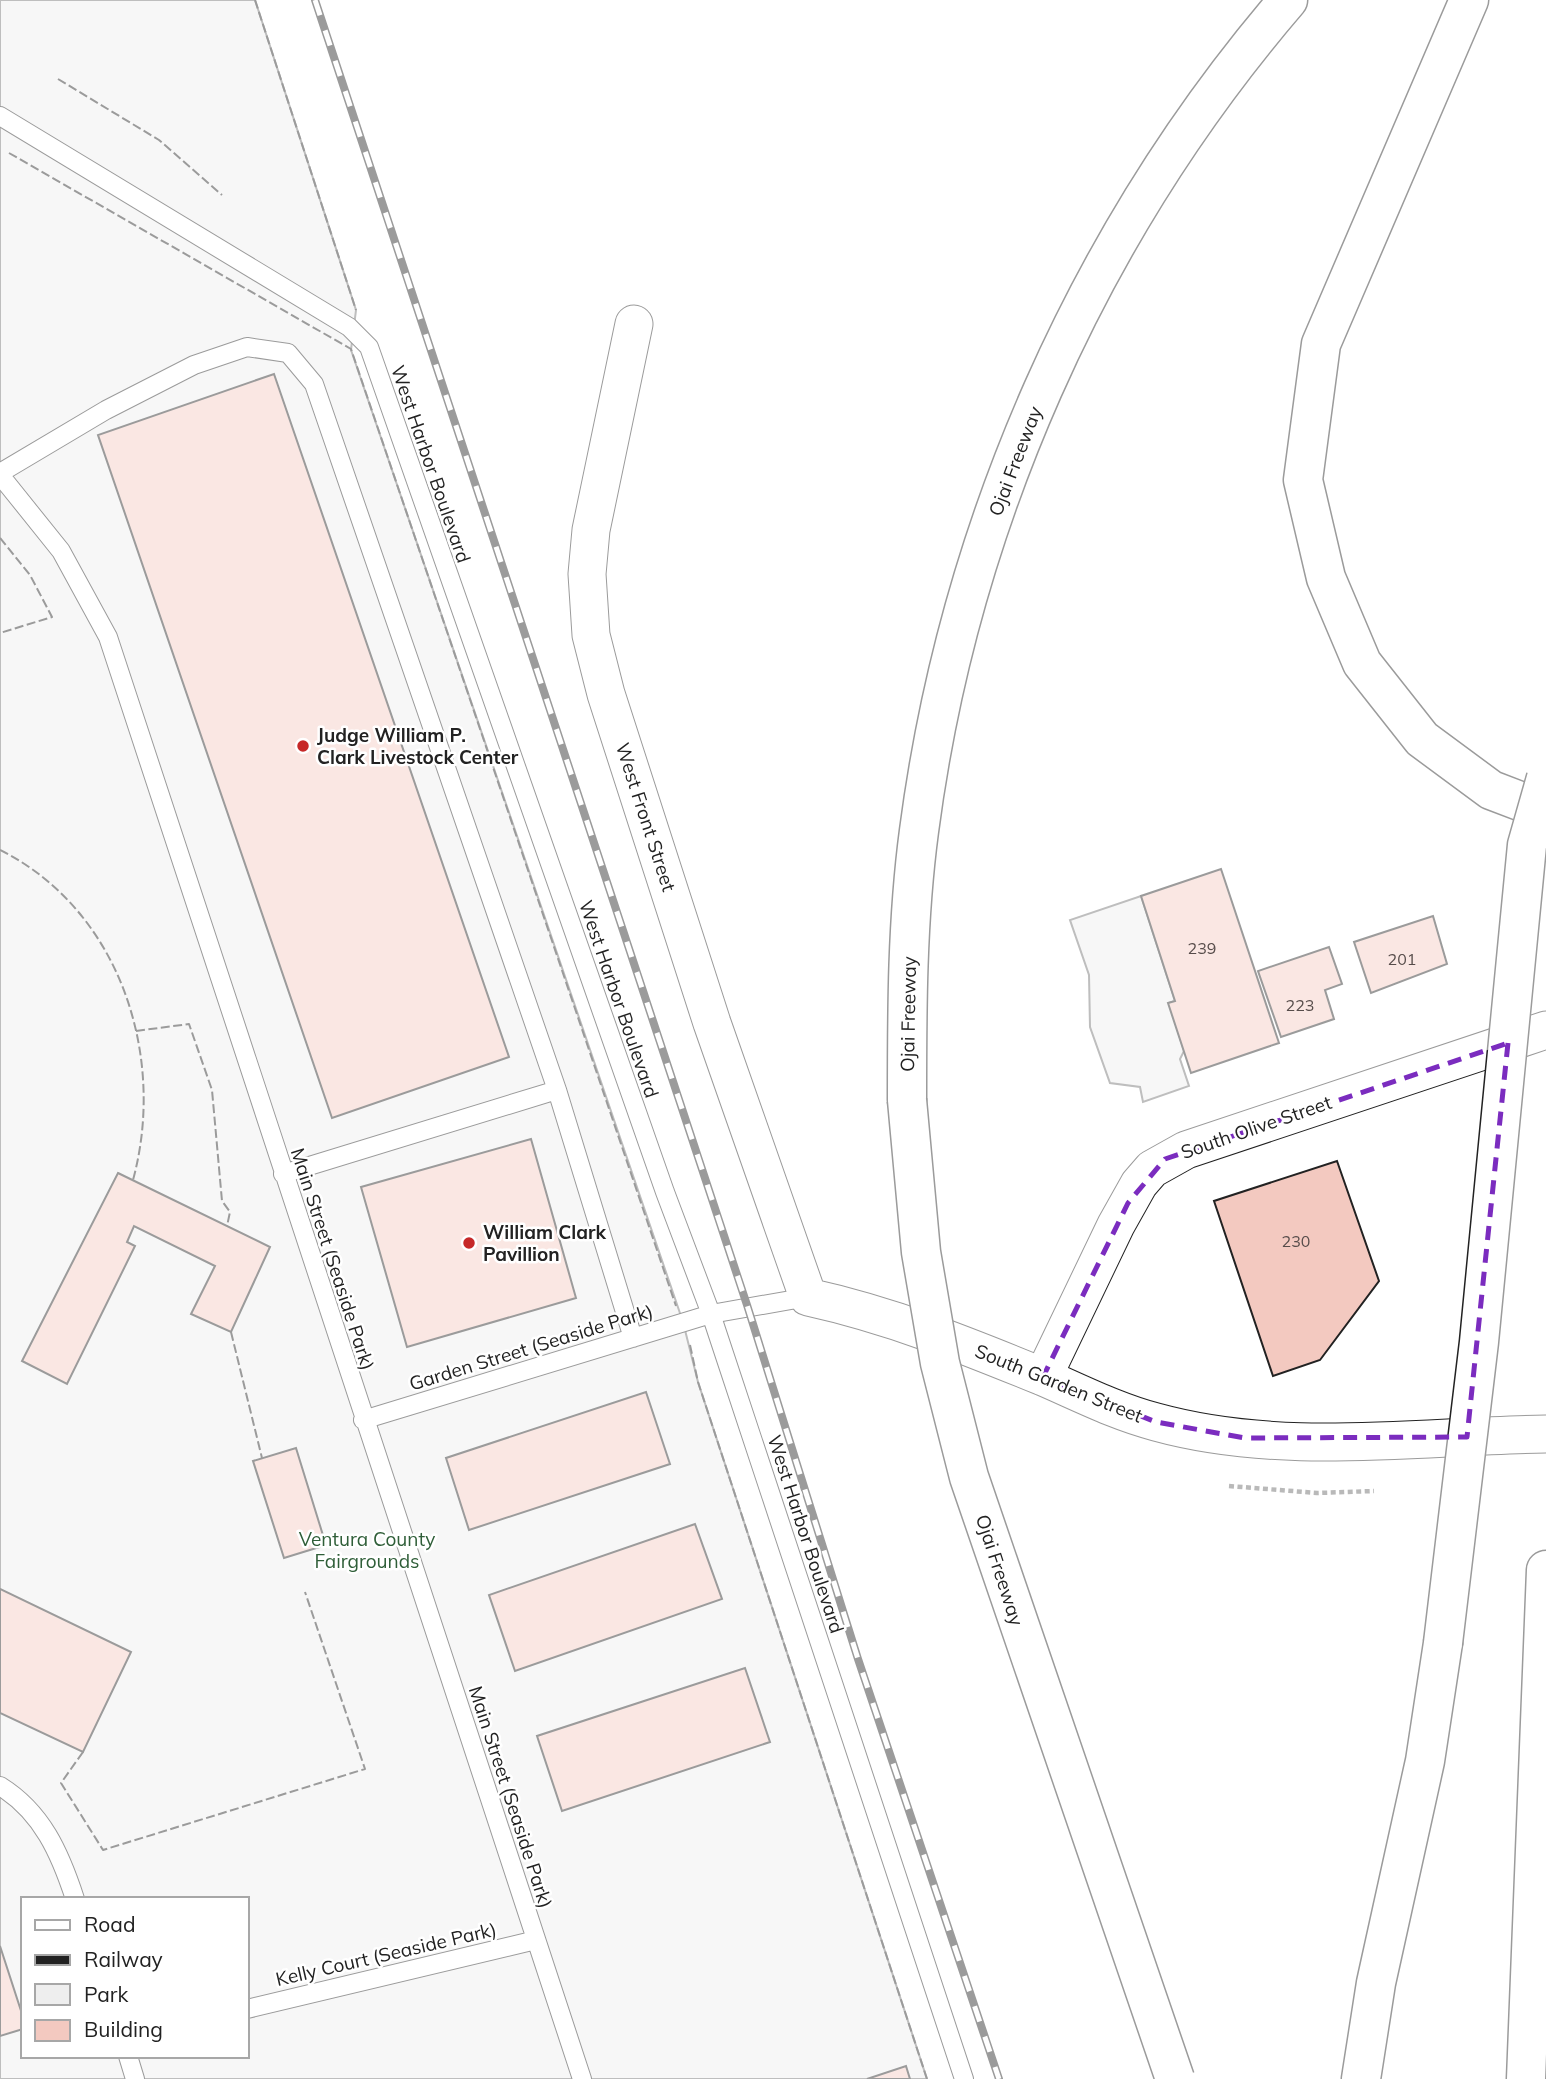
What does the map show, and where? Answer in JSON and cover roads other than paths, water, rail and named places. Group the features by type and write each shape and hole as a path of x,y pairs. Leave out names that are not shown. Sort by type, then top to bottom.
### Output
{"highway":[{"name":"Ojai Freeway","path":"1175,2079 969,1476 940,1363 921,1252 907,1100 911,914 930,759 949,663 970,584 1004,483 1043,387 1120,236 1178,142 1240,56 1288,0"},
{"path":"1469,0 1321,344 1303,480 1326,578 1362,663 1422,739 1491,790 1546,811"},
{"path":"1361,2079 1376,1983 1425,1761 1443,1643 1479,1342 1527,845 1546,778"},
{"path":"1526,2079 1546,1570"}],"street":[{"name":"West Front Street","path":"634,324 592,530 587,574 591,635 606,694 708,1010 808,1297"},
{"name":"South Olive Street","path":"1043,1377 1128,1203 1152,1169 1165,1159 1546,1030"},
{"name":"South Garden Street","path":"808,1297 919,1326 1156,1422 1245,1438 1340,1441 1546,1434"}],"lane":[{"name":"West Harbor Boulevard","path":"0,116 349,327 369,347 665,1192 711,1314 964,2079"},
{"path":"0,474 106,410 194,365 247,347 288,354 314,384 557,1090 633,1338"},
{"name":"Main Street (Seaside Park)","path":"0,474 61,551 108,637 363,1420 582,2079"},
{"path":"283,1174 557,1090"},
{"name":"South Garden Street","path":"747,1305 808,1297"},
{"name":"Garden Street (Seaside Park)","path":"363,1420 747,1305"},
{"path":"0,1786 34,1813 62,1859 74,1897"},
{"name":"Kelly Court (Seaside Park)","path":"248,2009 536,1940"},
{"path":"128,2058 129,2077"}],"railway":[{"path":"315,0 747,1305 858,1659 999,2079"}],"place":[{"name":"Judge William P. Clark Livestock Center","path":"303,746"},
{"name":"William Clark Pavillion","path":"469,1243"}],"park label":[{"name":"Ventura County Fairgrounds","path":"367,1550"}]}
